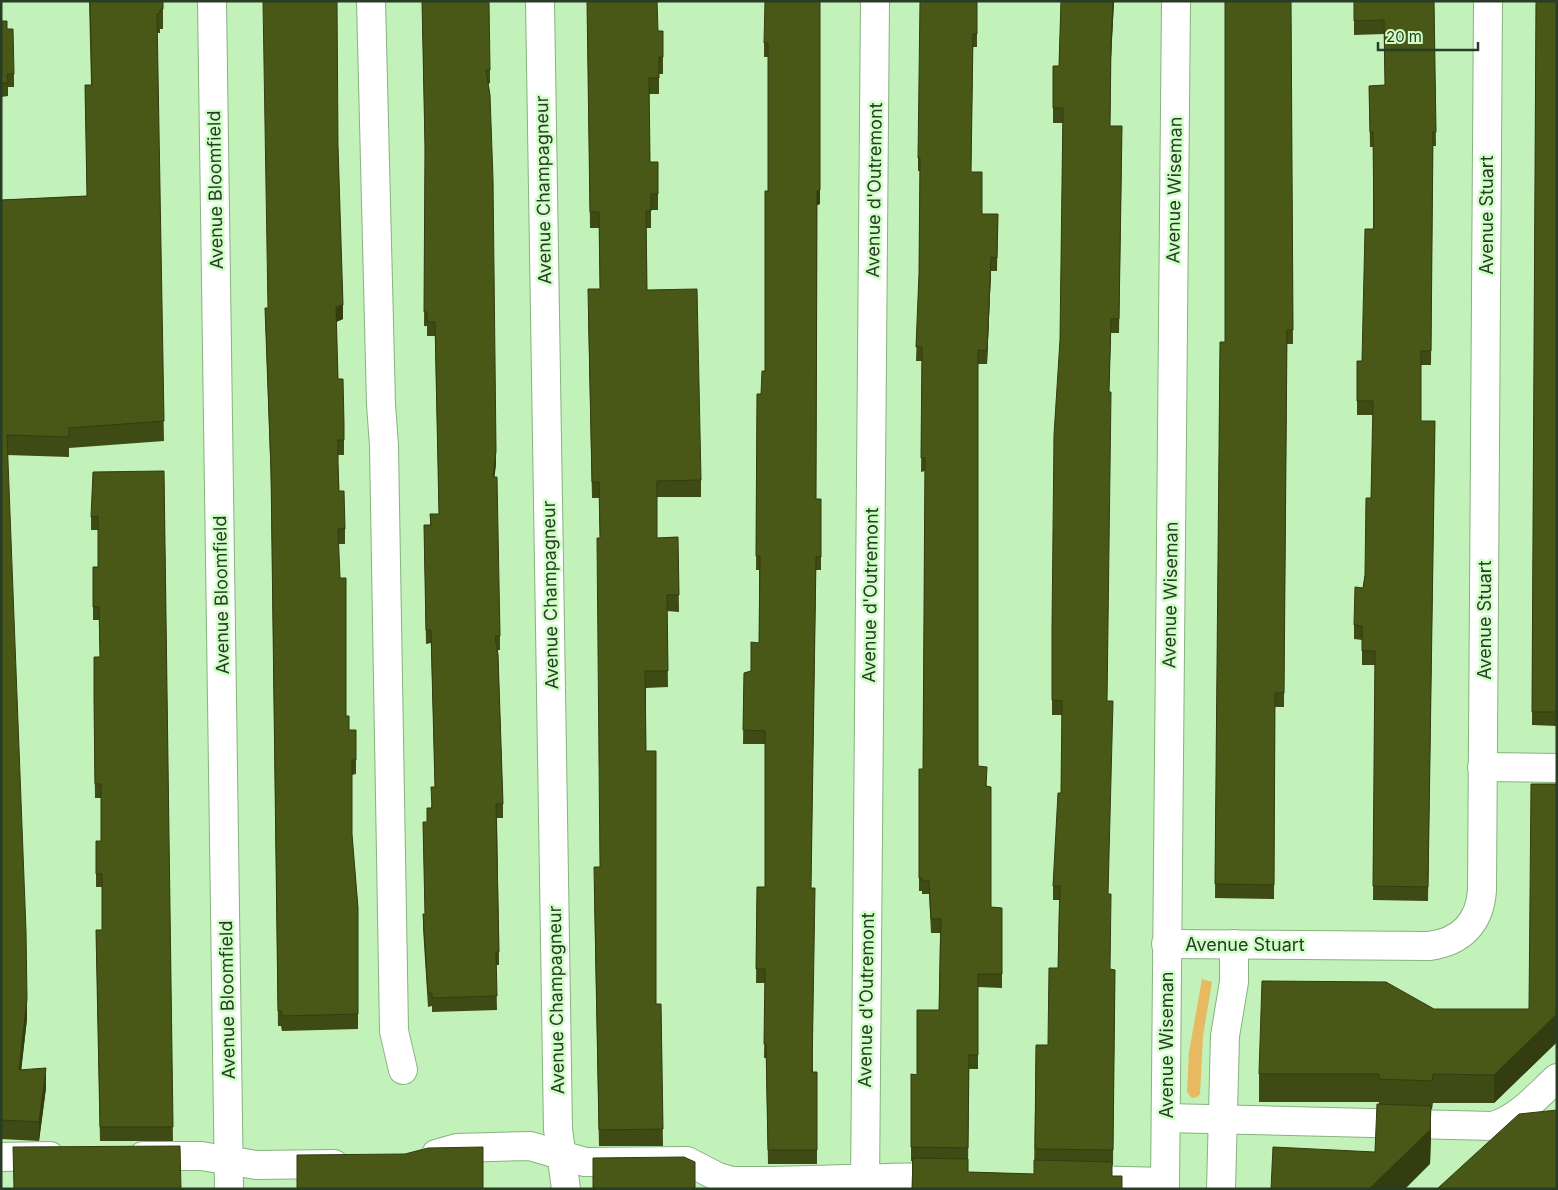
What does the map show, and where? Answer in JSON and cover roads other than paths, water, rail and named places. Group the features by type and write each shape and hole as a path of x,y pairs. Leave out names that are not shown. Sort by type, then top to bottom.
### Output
{"street":[{"name":"Avenue Bloomfield","path":"212,1 229,1189"},
{"path":"371,1 384,456 394,1031 404,1070"},
{"name":"Avenue Champagneur","path":"540,1 558,1129 566,1189"},
{"name":"Avenue d'Outremont","path":"865,1184 875,1"},
{"name":"Avenue Wiseman","path":"1165,1185 1176,1"},
{"name":"Avenue Stuart","path":"1166,944 1429,946 1449,942 1458,937 1473,922 1481,903 1488,1"},
{"path":"1482,767 1557,768"},
{"path":"1220,1189 1225,1036 1234,982 1234,944"},
{"path":"1166,1118 1493,1126 1503,1123 1520,1113 1557,1078"},
{"path":"414,1161 457,1148 530,1146 585,1162 687,1161 732,1181 865,1184 894,1176 971,1178"},
{"path":"1,1157 78,1156"},
{"path":"116,1156 201,1156 256,1164 357,1164"},
{"path":"1060,1180 1165,1185"}]}
